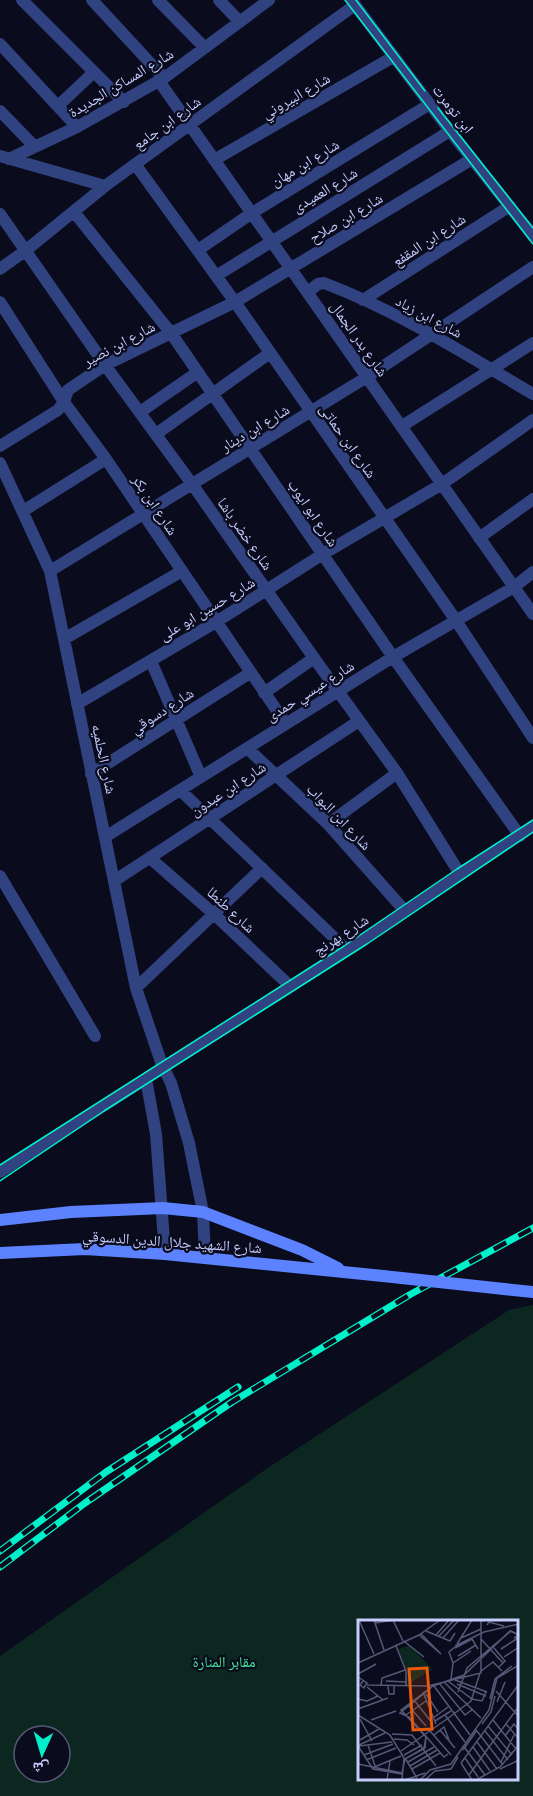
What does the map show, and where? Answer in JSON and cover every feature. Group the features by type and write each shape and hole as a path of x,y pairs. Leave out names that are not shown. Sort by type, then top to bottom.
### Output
{"main road":[{"name":"شارع الشهيد جلال الدين الدسوقي","path":"0,1220 71,1212 163,1208 203,1212 302,1250 342,1270"},
{"name":"شارع الشهيد جلال الدين الدسوقي","path":"0,1253 86,1249 165,1254 342,1270 533,1292"}],"street":[{"path":"22,0 124,102"},
{"name":"شارع بدر الجمال","path":"92,0 161,80 189,125 533,614"},
{"path":"158,0 205,48"},
{"path":"219,0 240,22"},
{"name":"شارع المساكن الجديدة","path":"4,158 35,147 77,127 161,80 269,0"},
{"name":"ابن تومرت","path":"353,3 533,236"},
{"name":"شارع ابن جامع","path":"0,269 105,186 353,3"},
{"path":"0,44 77,127"},
{"name":"شارع البيروني","path":"214,160 393,57"},
{"path":"58,106 94,72"},
{"name":"شارع ابن مهان","path":"198,250 252,213 430,104"},
{"path":"0,111 35,147"},
{"name":"شارع العميدى","path":"216,276 450,131"},
{"path":"4,158 105,186"},
{"name":"شارع ابن صلاح","path":"235,302 472,159"},
{"name":"شارع ابن حماتى","path":"135,164 235,302 455,619 533,738"},
{"name":"شارع ابن المقفع","path":"363,300 510,206"},
{"name":"شارع ابو ايوب","path":"74,212 171,333 393,657 520,836"},
{"name":"شارع خضر باشا","path":"0,214 105,365 397,773 460,874"},
{"name":"شارع ابن دينار","path":"50,571 367,377 533,267"},
{"name":"شارع ابن زياد","path":"308,292 318,284 324,283 363,300 434,334 533,393"},
{"name":"شارع ابن بكر","path":"0,302 64,402 106,459 286,724"},
{"name":"شارع ابن نصير","path":"0,446 57,410 64,402 68,390 105,365 235,302"},
{"path":"402,426 533,343"},
{"path":"156,434 270,353"},
{"path":"140,412 198,372"},
{"name":"شارع حسين ابو على","path":"77,704 442,484 533,420"},
{"path":"23,511 106,459"},
{"name":"شارع الحلميه","path":"0,463 50,571 136,988 163,1067 171,1083 189,1143 203,1212 205,1258"},
{"path":"479,538 533,499"},
{"path":"64,639 182,571"},
{"name":"شارع عيسي حمدى","path":"105,837 393,657 514,586 533,572"},
{"path":"264,693 314,658"},
{"path":"151,661 201,777"},
{"name":"شارع دسوقي","path":"91,774 250,673"},
{"name":"شارع ابن عبدون","path":"114,881 359,721"},
{"name":"شارع ابن البواب","path":"247,748 328,825 405,911"},
{"path":"328,825 397,773"},
{"path":"180,790 347,950"},
{"name":"شارع بهرنج","path":"0,1172 347,950 533,826"},
{"name":"شارع طنطا","path":"150,858 290,986"},
{"path":"136,988 262,868"},
{"path":"0,876 95,1036"},
{"path":"146,1079 156,1134 165,1254"}],"green space":[{"name":"مقابر المنارة","path":"533,1305 533,1796 0,1796 0,1656 269,1467 509,1310"}],"tram line":[{"path":"345,0 533,244"},
{"path":"356,0 425,91"},
{"path":"438,108 533,228"},
{"path":"0,1165 344,946 533,820"},
{"path":"0,1181 104,1111 367,944 533,832"}],"railway":[{"path":"0,1567 85,1503 232,1402 411,1294 533,1228"},
{"path":"0,1551 106,1472 238,1387"}]}
